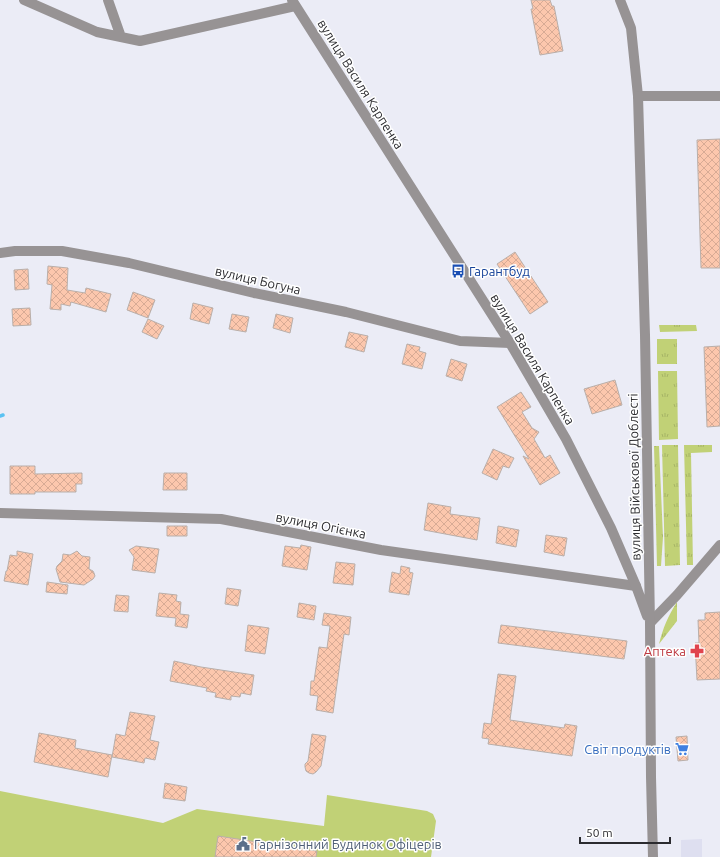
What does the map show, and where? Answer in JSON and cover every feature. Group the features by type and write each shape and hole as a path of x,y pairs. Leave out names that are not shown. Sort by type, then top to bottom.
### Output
{"street":[{"path":"24,0 97,32 140,41 294,3"},
{"path":"108,0 121,37"},
{"name":"вулиця Військової Доблесті","path":"620,0 631,28 638,96 645,335 653,857"},
{"name":"вулиця Василя Карпенка","path":"294,3 510,343 566,439 611,528 650,623"},
{"path":"638,96 720,96"},
{"name":"вулиця Богуна","path":"0,253 15,251 62,251 129,263 254,293 346,312 460,341 510,343"},
{"name":"вулиця Огієнка","path":"0,514 221,518 381,550 636,586"},
{"path":"650,623 720,545"}],"shaded area":[{"path":"702,839 702,857 681,857 681,840"}],"green space":[{"path":"659,325 696,325 697,331 660,332"},
{"path":"657,339 677,339 677,364 657,364"},
{"path":"658,371 677,371 678,439 659,440"},
{"path":"662,445 678,445 680,565 665,566"},
{"path":"684,445 712,445 712,452 691,453 693,565 687,565"},
{"path":"654,446 659,446 663,537 661,566 657,566"},
{"path":"677,602 677,621 659,644 666,622"},
{"path":"0,791 163,823 197,809 324,826 327,795 427,811 433,814 436,821 431,857 0,857"}],"building":[{"path":"531,0 550,0 552,6 554,6 563,51 540,55 531,9 533,9"},
{"path":"720,139 720,268 701,268 697,140"},
{"path":"515,252 548,302 530,314 497,264"},
{"path":"48,266 68,268 67,290 85,293 86,288 111,294 106,312 71,302 70,306 61,304 61,310 50,309 52,285 47,284"},
{"path":"28,269 29,289 15,290 14,270"},
{"path":"133,292 155,300 148,318 127,310"},
{"path":"193,303 213,308 209,324 190,319"},
{"path":"30,308 31,325 13,326 12,309"},
{"path":"232,314 249,317 246,332 229,329"},
{"path":"276,314 293,318 290,333 273,328"},
{"path":"148,319 164,326 157,339 142,332"},
{"path":"349,332 368,336 364,352 345,347"},
{"path":"407,344 420,347 419,351 426,353 422,369 402,364"},
{"path":"720,346 720,426 707,427 704,347"},
{"path":"451,359 467,364 462,381 446,376"},
{"path":"615,380 622,405 592,414 584,389"},
{"path":"521,392 531,407 522,412 532,428 539,432 534,439 545,458 550,455 560,473 540,485 523,456 529,459 497,407"},
{"path":"493,449 514,458 509,468 503,466 497,480 482,473"},
{"path":"10,466 35,466 35,474 82,473 82,484 76,484 76,492 35,492 35,494 10,494"},
{"path":"164,473 187,473 187,490 163,490"},
{"path":"428,503 451,507 450,514 480,518 477,540 424,530"},
{"path":"167,526 187,526 187,536 167,536"},
{"path":"498,526 519,530 516,547 496,543"},
{"path":"546,535 567,538 564,556 544,552"},
{"path":"301,545 311,547 307,570 282,566 285,546 300,548"},
{"path":"136,546 159,549 155,573 132,570 134,557 129,550"},
{"path":"17,551 33,554 28,585 4,581 10,555 17,556"},
{"path":"77,551 82,556 90,557 89,569 93,571 95,576 84,585 60,582 56,569 62,561 63,554 70,555"},
{"path":"336,562 355,564 353,585 333,583"},
{"path":"401,566 410,568 409,572 413,573 409,595 389,592 392,572 400,574"},
{"path":"47,582 68,585 67,594 46,592"},
{"path":"227,588 241,590 238,606 225,604"},
{"path":"159,593 177,595 176,601 181,602 180,614 189,615 187,628 175,626 176,618 156,616"},
{"path":"116,595 129,596 128,612 114,611"},
{"path":"299,603 316,606 314,620 297,617"},
{"path":"720,612 720,679 697,680 695,643 699,643 698,620 705,620 705,613"},
{"path":"324,613 351,617 349,635 344,634 333,713 316,710 318,696 310,695 311,681 314,681 319,647 327,648 330,626 322,625"},
{"path":"248,625 269,628 265,654 245,651"},
{"path":"501,625 627,641 624,659 498,643"},
{"path":"174,661 201,667 254,675 251,695 241,693 240,697 231,696 231,700 215,697 216,693 206,691 207,688 170,681"},
{"path":"498,674 516,676 510,720 564,728 565,724 577,726 572,756 488,744 489,739 482,738 484,723 491,724"},
{"path":"130,712 155,716 150,740 159,742 155,760 145,758 144,763 112,757 116,734 125,736"},
{"path":"39,733 76,740 75,748 112,755 108,777 34,762"},
{"path":"312,734 326,736 321,766 313,774 306,771 305,767 305,764 308,761"},
{"name":"Світ продуктів","path":"687,736 688,760 678,761 676,737"},
{"path":"165,783 187,787 185,801 163,798"},
{"name":"Гарнізонний Будинок Офіцерів","path":"218,836 317,851 316,857 215,857"}],"place":[{"name":"Гарантбуд","path":"458,271"},
{"name":"Аптека","path":"697,651"},
{"name":"Світ продуктів","path":"682,749"},
{"name":"Гарнізонний Будинок Офіцерів","path":"243,844"}]}
